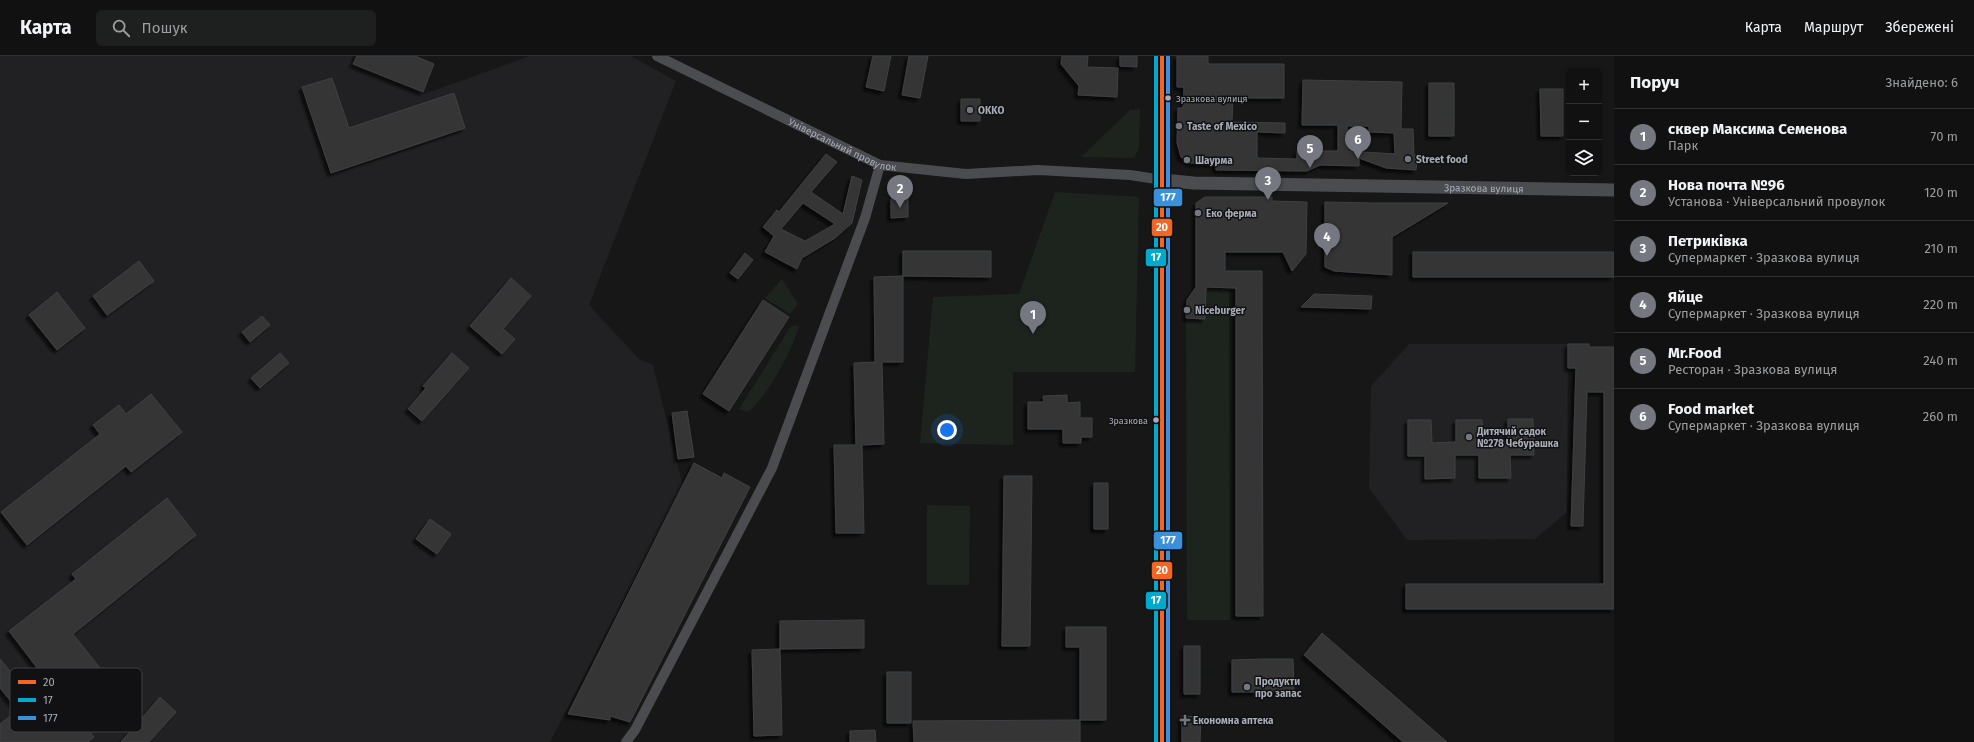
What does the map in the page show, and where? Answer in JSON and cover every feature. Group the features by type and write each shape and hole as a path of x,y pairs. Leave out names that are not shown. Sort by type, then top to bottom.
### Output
{"main road":[{"path":"1162,56 1162,742"}],"street":[{"name":"Універсальний провулок","path":"657,56 880,165 966,174 1038,170 1130,175 1163,180"},
{"path":"626,742 638,723 772,468 865,218 880,165"},
{"name":"Зразкова вулиця","path":"1163,180 1202,183 1614,190"}],"shaded area":[{"path":"0,56 353,56 351,62 424,94 530,56 631,56 676,81 589,305 639,359 653,365 683,486 550,742 0,742"},
{"path":"1140,109 1139,148 1134,158 1081,157 1130,110"},
{"path":"1055,192 1139,197 1135,372 1013,372 1013,445 920,443 933,297 1019,294"},
{"path":"782,279 798,304 790,314 765,298"},
{"path":"1206,287 1229,289 1230,620 1187,620 1186,318 1205,319"},
{"path":"794,325 799,326 796,336 771,385 748,412 739,409 789,329"},
{"name":"Дитячий садок №278 Чебурашка","path":"1409,344 1568,344 1567,512 1535,539 1407,540 1369,488 1371,386"},
{"path":"927,505 970,506 969,585 927,585"}],"building":[{"path":"357,56 415,56 434,64 423,92 353,64"},
{"path":"873,56 891,56 884,91 866,87"},
{"path":"909,56 928,56 920,98 902,95"},
{"path":"1062,56 1088,56 1087,67 1118,68 1117,97 1078,95 1079,86 1061,64"},
{"path":"1120,56 1137,56 1137,67 1120,66"},
{"path":"1177,56 1208,56 1208,64 1284,64 1284,98 1233,98 1232,122 1285,123 1285,133 1257,132 1257,158 1297,159 1297,151 1338,151 1338,125 1302,125 1303,80 1402,82 1401,129 1413,129 1414,155 1418,155 1416,170 1386,168 1359,158 1359,166 1320,165 1307,171 1216,170 1216,164 1190,163 1181,157 1177,143 1178,108 1183,108 1184,87 1177,87","holes":["1347,126 1369,126 1369,132 1394,133 1395,154 1348,151"]},
{"path":"332,78 349,128 454,93 465,128 331,173 302,87"},
{"path":"1429,83 1454,83 1454,136 1429,136"},
{"path":"1540,89 1563,89 1563,136 1541,136"},
{"name":"OKKO","path":"961,99 980,99 980,121 961,121"},
{"path":"826,154 837,162 811,192 843,214 852,176 862,180 852,223 835,238 802,258 797,269 765,252 774,236 763,227 777,210 779,212","holes":["803,203 835,224 805,241 781,229"]},
{"path":"1205,197 1272,197 1272,201 1307,202 1306,254 1292,271 1283,252 1225,252 1225,271 1262,271 1263,616 1236,616 1236,288 1206,287 1205,319 1186,318 1187,300 1196,287 1196,203"},
{"path":"908,198 908,217 891,218 891,199"},
{"path":"1325,202 1448,203 1392,237 1392,275 1334,271 1325,267"},
{"path":"903,251 991,251 991,277 903,276"},
{"path":"1413,252 1614,252 1614,277 1413,277"},
{"path":"745,253 753,260 738,279 730,273"},
{"path":"139,261 154,281 107,315 93,296"},
{"path":"903,276 903,362 882,362 884,444 862,445 864,533 836,533 834,445 856,445 854,363 875,362 874,277"},
{"path":"511,278 531,296 503,329 515,339 502,354 470,326"},
{"path":"57,292 85,328 57,350 29,315"},
{"path":"1314,294 1372,296 1371,309 1301,307"},
{"path":"763,300 789,317 729,411 703,394"},
{"path":"262,316 270,325 250,342 242,332"},
{"path":"1568,344 1589,344 1589,347 1614,347 1614,609 1406,609 1406,584 1604,584 1604,392 1587,392 1583,526 1571,526 1576,368 1568,368"},
{"path":"280,353 289,363 260,388 251,378"},
{"path":"452,353 469,368 422,421 408,409 426,388 423,386"},
{"path":"151,394 182,432 131,472 126,466 27,545 1,512 100,434 93,425 119,405 126,414"},
{"path":"1067,395 1067,403 1080,402 1080,418 1092,418 1092,437 1081,437 1081,443 1063,443 1063,429 1028,429 1028,402 1044,402 1043,396"},
{"path":"687,411 694,457 678,459 672,413"},
{"path":"1508,419 1533,419 1534,455 1510,455 1511,478 1479,478 1479,455 1455,455 1455,478 1425,479 1425,456 1408,456 1408,420 1431,420 1432,443 1456,442 1456,420 1482,420 1483,441 1508,441"},
{"path":"694,463 722,478 724,473 750,487 630,722 610,716 610,720 568,714"},
{"path":"1004,476 1032,476 1030,646 1002,646"},
{"path":"1094,483 1108,483 1108,529 1094,529"},
{"path":"167,498 196,535 73,634 100,668 37,668 9,631 76,579 72,574"},
{"path":"430,519 451,534 437,554 416,539"},
{"path":"864,620 864,648 780,649 780,621"},
{"path":"1066,627 1106,627 1106,720 1080,720 1080,647 1066,647"},
{"path":"1322,633 1447,742 1403,742 1304,655"},
{"path":"1184,646 1200,646 1200,694 1184,694"},
{"path":"780,649 782,735 754,736 752,650"},
{"path":"0,659 10,671 10,700 0,688"},
{"path":"1293,659 1294,692 1232,692 1232,660"},
{"path":"887,672 911,672 911,723 887,723"},
{"path":"160,697 176,712 149,742 121,742 130,732 142,732 142,718"},
{"path":"10,716 10,732 90,732 94,737 88,742 0,742 0,724"},
{"path":"1182,716 1201,717 1200,742 1182,742"},
{"path":"1080,720 1080,742 914,742 913,721"},
{"path":"875,730 876,742 850,742 850,731"}],"transit line":[{"name":"17","path":"1156,56 1156,742"},
{"name":"20","path":"1162,56 1162,742"},
{"name":"177","path":"1168,56 1168,742"}],"place":[{"name":"Зразкова вулиця","path":"1168,98"},
{"name":"OKKO","path":"970,110"},
{"name":"Taste of Mexico","path":"1179,126"},
{"name":"Food market","path":"1358,159"},
{"name":"Street food","path":"1408,159"},
{"name":"Шаурма","path":"1187,160"},
{"name":"Mr.Food","path":"1310,168"},
{"name":"Петриківка","path":"1268,200"},
{"name":"Нова почта №96","path":"900,208"},
{"name":"Еко ферма","path":"1198,213"},
{"name":"Яйце","path":"1327,256"},
{"name":"Niceburger","path":"1187,310"},
{"name":"сквер Максима Семенова","path":"1033,334"},
{"name":"Зразкова","path":"1156,420"},
{"name":"Дитячий садок №278 Чебурашка","path":"1469,437"},
{"name":"Продукти про запас","path":"1247,687"},
{"name":"Економна аптека","path":"1185,720"}]}
